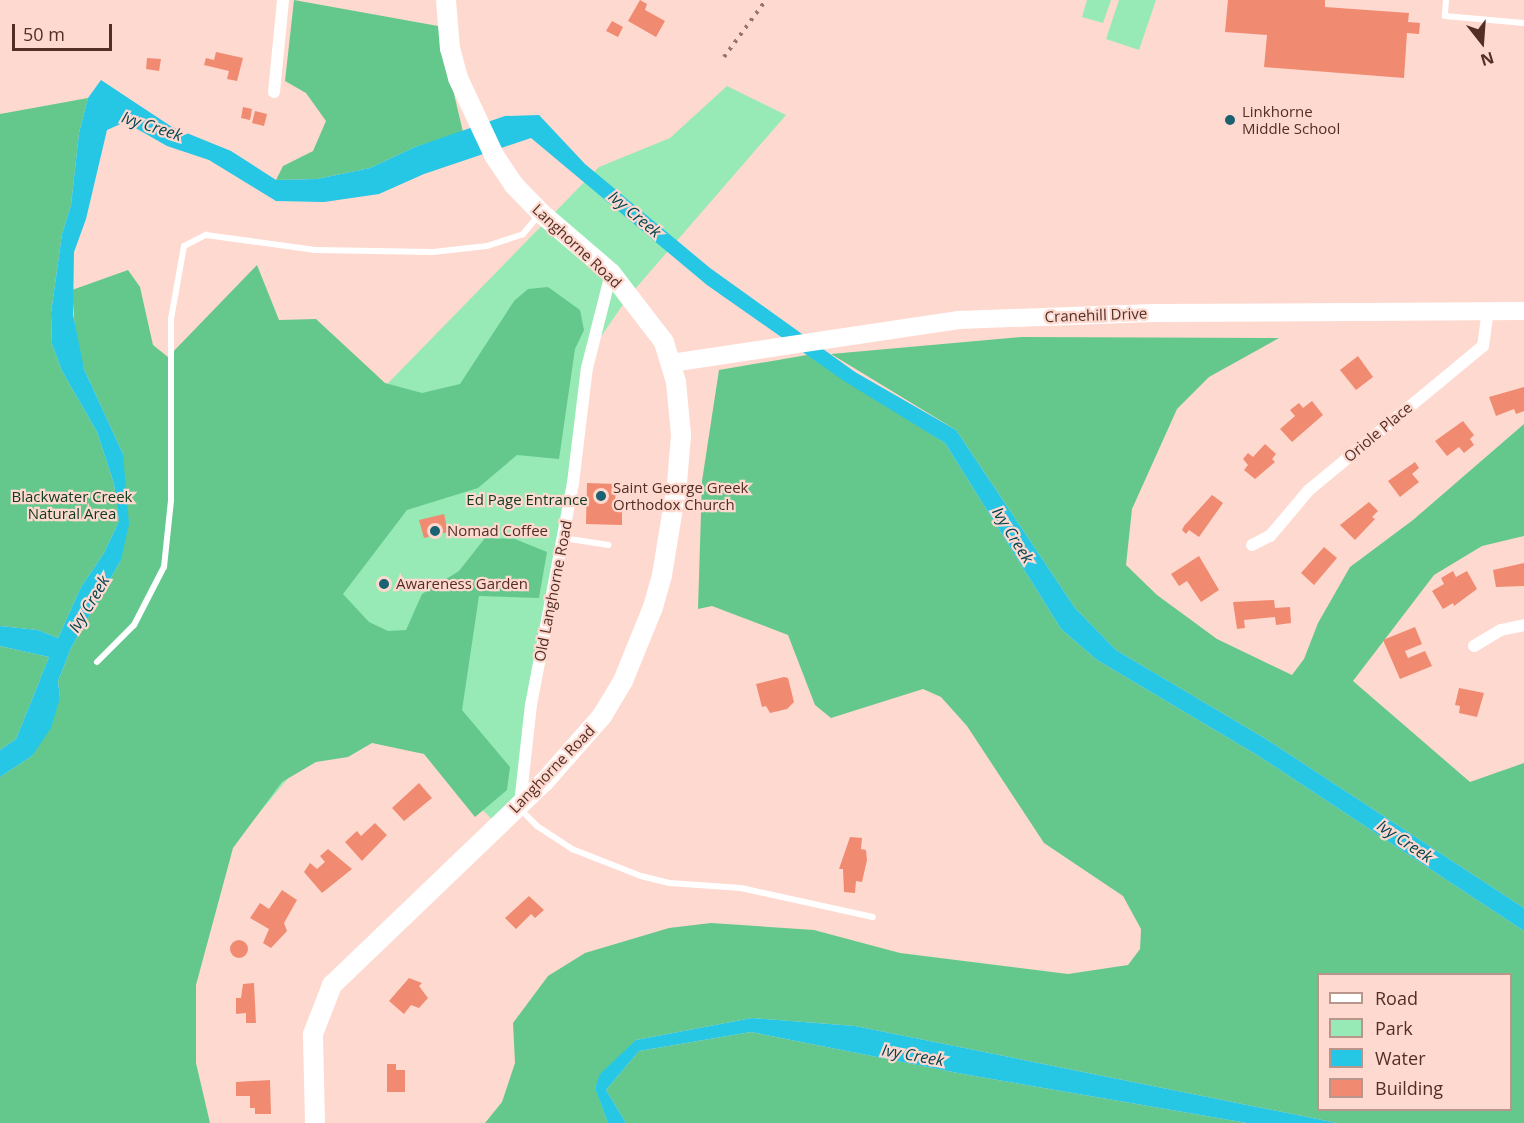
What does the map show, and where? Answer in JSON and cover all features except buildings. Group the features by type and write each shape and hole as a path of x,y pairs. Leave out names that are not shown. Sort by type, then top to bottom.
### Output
{"main road":[{"name":"Langhorne Road","path":"315,1123 313,1034 332,985 519,806 602,716 641,643 662,575 677,483 681,435 671,363 654,325 611,273 541,213 514,185 494,155 470,108 450,49 446,0"},
{"name":"Cranehill Drive","path":"671,363 959,320 1524,311"}],"street":[{"path":"274,92 283,0"},
{"name":"Old Langhorne Road","path":"519,806 531,705 566,521 587,368 611,273"},
{"name":"Oriole Place","path":"1252,545 1270,536 1309,490 1483,346 1488,311"},
{"path":"1474,646 1501,630 1524,625"}],"lane":[{"path":"1446,0 1445,16 1524,23"},
{"path":"96,662 134,625 164,567 171,500 171,319 184,246 206,235 315,250 433,252 487,246 523,234 541,213"},
{"path":"562,538 608,545"},
{"path":"519,806 537,826 572,849 641,876 670,883 741,888 873,917"}],"green space":[{"path":"294,0 438,26 463,132 415,147 370,168 317,179 276,180 283,166 313,151 326,121 306,93 285,81"},
{"path":"1087,0 1111,0 1103,23 1082,17"},
{"path":"1119,0 1156,0 1139,50 1106,39"},
{"name":"Ed Page Entrance","path":"727,86 786,115 629,296 591,351 520,804 498,825 391,722 325,734 0,1123 0,958 354,418 599,167 670,138"},
{"name":"Blackwater Creek Natural Area","path":"88,98 79,133 71,205 62,234 51,313 52,344 62,371 97,432 114,484 119,521 104,553 81,587 58,638 38,630 0,626 0,114"},
{"path":"257,265 279,320 316,319 385,383 422,393 460,384 514,301 528,289 548,287 580,310 584,330 575,349 559,459 517,455 478,488 407,510 343,594 369,622 388,631 406,630 422,594 459,571 485,538 515,539 547,552 539,598 479,596 462,710 510,767 507,790 475,817 424,754 372,743 348,757 316,762 282,782 233,848 196,985 196,1063 210,1123 0,1123 0,777 32,756 60,698 58,681 71,648 121,560 123,454 84,369 76,342 72,290 128,270 140,287 153,345 168,357"},
{"path":"1021,337 1279,338 1209,377 1177,409 1132,509 1126,565 1157,595 1217,639 1292,675 1304,659 1318,623 1350,567 1413,520 1524,424 1524,536 1482,546 1434,575 1353,681 1470,782 1524,763 1524,908 1266,739 1116,650 1075,608 956,430 831,354"},
{"path":"807,355 945,443 1061,629 1097,660 1257,755 1524,931 1524,1123 1337,1123 855,1026 752,1018 636,1040 595,1087 608,1123 485,1123 502,1102 515,1063 513,1023 548,976 585,953 669,928 711,923 814,930 900,953 1068,974 1128,965 1140,949 1141,929 1123,896 1044,843 967,726 941,697 923,689 831,718 815,705 788,635 712,606 698,609 702,481 719,370"},
{"path":"0,646 49,657 16,739 0,750"},
{"path":"751,1032 963,1074 1247,1123 626,1123 606,1090 639,1051"}],"water":[{"name":"Ivy Creek","path":"101,80 172,127 231,151 276,180 317,179 370,168 415,147 505,116 539,115 585,164 710,268 855,372 956,430 1075,608 1116,650 1266,739 1524,908 1524,931 1257,755 1097,660 1061,629 945,443 844,381 707,285 531,138 424,174 379,194 324,202 276,201 209,160 167,146 125,122 107,130 86,219 74,252 73,314 84,369 123,454 129,524 121,560 71,648 58,681 60,698 51,728 32,756 0,777 0,750 16,739 49,657 0,646 0,626 38,630 58,638 81,587 104,553 119,521 114,484 97,432 62,371 52,344 51,313 62,234 71,205 79,133 88,98"},
{"name":"Ivy Creek","path":"752,1018 855,1026 1337,1123 1247,1123 963,1074 751,1032 639,1051 606,1090 626,1123 608,1123 595,1088 600,1074 636,1040"}],"railway":[{"path":"724,57 766,0"}],"place":[{"name":"Linkhorne Middle School","path":"1230,120"},
{"name":"Saint George Greek Orthodox Church","path":"601,496"},
{"name":"Nomad Coffee","path":"435,531"},
{"name":"Awareness Garden","path":"384,584"}]}
